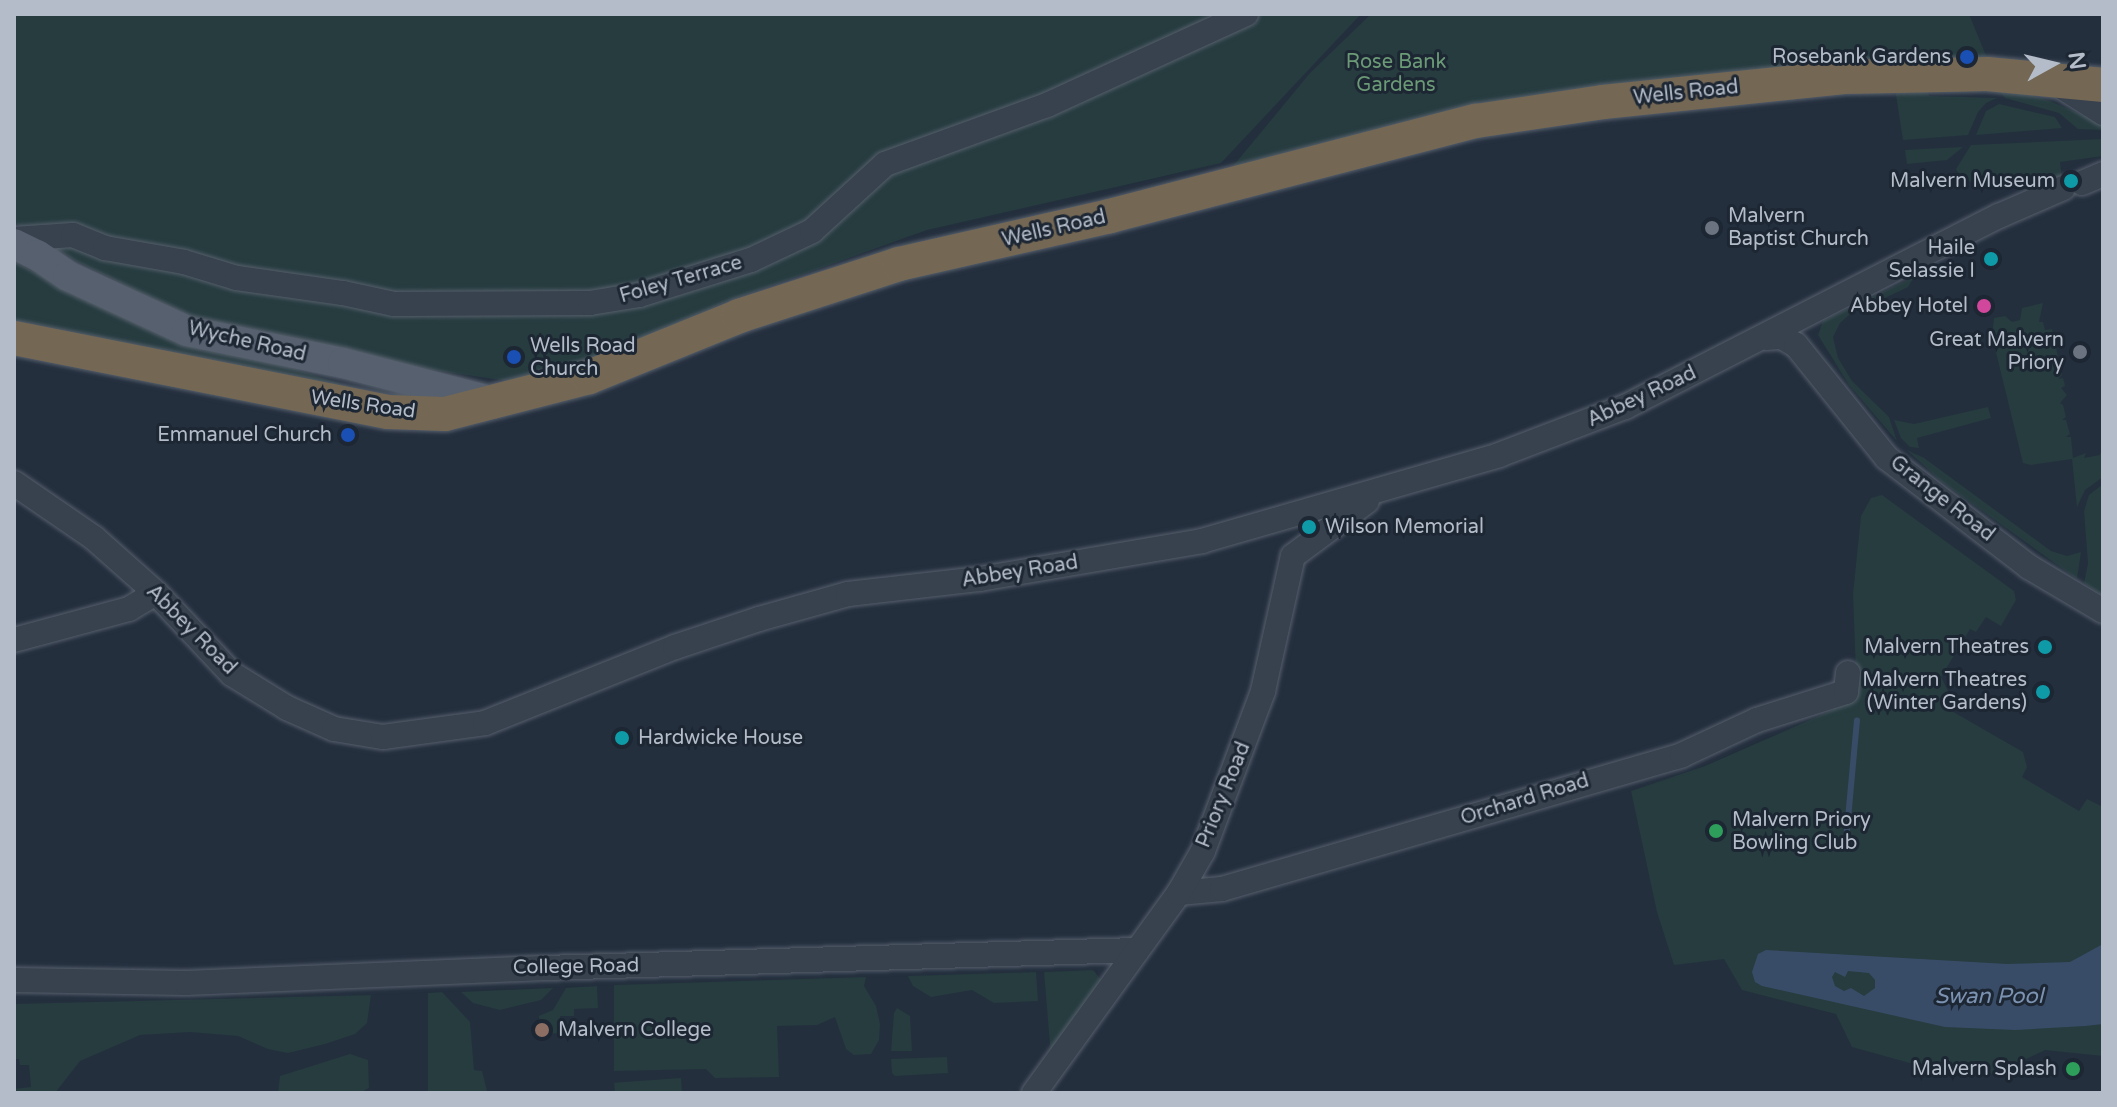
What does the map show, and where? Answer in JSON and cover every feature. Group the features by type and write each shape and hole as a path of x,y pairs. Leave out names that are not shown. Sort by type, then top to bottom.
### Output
{"highway":[{"name":"Wells Road","path":"14,338 388,412 445,414 589,377 739,316 885,268 1110,216 1476,121 1603,102 1844,77 1987,74 2048,78"},
{"path":"2048,78 2103,85"}],"main road":[{"name":"Wyche Road","path":"14,242 68,276 187,331 369,369 494,402"}],"street":[{"name":"Foley Terrace","path":"14,242 73,235 105,248 184,262 237,278 343,293 394,304 590,303 639,295 751,260 812,231 885,164 1047,105 1246,14"},
{"name":"Wells Road","path":"2048,78 2103,113"},
{"name":"Abbey Road","path":"14,483 94,538 156,593 232,674 287,708 334,729 383,737 485,723 675,647 848,594 980,579 1202,541 1378,493 1572,430 1766,338 2029,202 2083,182"},
{"name":"Grange Road","path":"1766,338 1782,337 1796,345 1887,458 2029,567 2103,611"},
{"name":"Priory Road","path":"1034,1093 1179,893 1203,851 1258,706 1293,556 1378,493"},
{"path":"14,640 129,609 156,593"},
{"name":"Orchard Road","path":"1179,893 1222,889 1682,755 1757,720 1846,692 1848,673"},
{"name":"College Road","path":"14,980 186,983 544,968 1137,950"}],"green space":[{"path":"14,14 1361,14 1221,163 927,230 723,303 648,338 530,384 411,367 197,321 76,261 14,222"},
{"name":"Rose Bank Gardens","path":"1371,14 1969,14 1989,63 1229,171 1310,73"},
{"path":"1927,88 1929,96 1997,98 1986,103 1978,112 1968,135 1903,140 1895,89"},
{"path":"2006,88 2050,101 2103,124 2103,130 2078,129 2059,113 2005,98 2000,91"},
{"path":"1999,104 2055,117 2062,128 1976,135 1986,111"},
{"path":"2103,139 2103,156 2060,162 2062,179 2030,184 2027,175 1974,183 1961,178 1956,169 1971,145"},
{"path":"1963,147 1947,160 1907,164 1905,150"},
{"path":"14,262 48,279 279,364 360,390 14,328"},
{"path":"1914,277 1908,287 1849,315 1840,323 1833,337 1838,358 1852,381 1889,417 1897,441 1849,385 1818,335 1823,321"},
{"path":"2043,303 2039,322 2043,322 2045,330 2052,329 2062,375 2058,379 2063,378 2065,386 2061,388 2067,395 2060,403 2066,417 2062,420 2066,420 2070,434 2066,437 2071,437 2073,458 2086,453 2084,458 2100,455 2103,445 2103,477 2085,490 2077,507 2072,459 2031,465 2023,463 1992,336 1994,318 2005,316 2012,322 2020,320 2022,308"},
{"path":"1988,407 1991,418 1917,438 1919,448 1910,447 1901,438 1894,420 1914,424"},
{"path":"1907,450 1924,458 2051,551 2067,556 2081,552 2077,579 1942,482"},
{"path":"2103,484 2103,596 2084,583 2088,563 2084,511 2089,495"},
{"path":"1882,495 2014,591 2016,600 2001,626 1986,617 1976,632 1970,629 1941,677 1949,693 1943,706 2023,752 2027,767 2022,777 2079,811 2087,799 2103,807 2103,1056 2045,1050 1995,1074 1917,1065 1852,1047 1836,1014 1742,990 1724,959 1674,965 1657,912 1631,791 1705,766 1833,710 1856,674 1853,594 1861,516 1871,498"},
{"path":"1093,970 1102,981 1051,1056 1044,972"},
{"path":"1036,972 1038,1001 994,1003 972,990 931,997 913,986 908,976"},
{"path":"866,977 864,986 876,1006 880,1024 879,1040 871,1054 854,1055 846,1049 835,1017 817,1025 777,1026 779,1077 715,1078 706,1069 614,1071 614,985"},
{"path":"597,986 598,1008 574,1009 574,1016 560,1016 562,1033 540,1034 539,1016 553,1010 566,988"},
{"path":"553,988 541,1000 500,1010 473,1003 461,992"},
{"path":"442,992 470,1022 474,1070 482,1071 487,1091 494,1093 428,1093 428,993"},
{"path":"371,995 367,1023 355,1034 325,1044 288,1053 268,1049 238,1036 190,1032 140,1035 80,1061 55,1093 14,1093 14,1089 31,1087 29,1065 20,1065 19,1059 14,1059 14,1004"},
{"path":"897,1008 910,1016 912,1051 891,1051"},
{"path":"350,1054 368,1060 369,1088 360,1093 278,1093 280,1076"},
{"path":"947,1057 948,1073 895,1076 892,1073 891,1059"},
{"path":"681,1078 682,1091 615,1093 614,1083"}],"water":[{"name":"Swan Pool","path":"2103,944 2103,1024 2015,1030 1945,1027 1762,986 1755,982 1752,972 1758,954 1766,950 2007,964 2070,962","holes":["1848,971 1869,973 1875,980 1875,988 1864,996 1851,988 1844,991 1835,986 1832,977 1835,972 1845,977"]}],"waterway":[{"path":"1846,841 1857,720"}],"place":[{"name":"Rosebank Gardens","path":"1967,57"},
{"name":"Malvern Museum","path":"2071,181"},
{"name":"Malvern Baptist Church","path":"1712,228"},
{"name":"Haile Selassie I","path":"1991,259"},
{"name":"Abbey Hotel","path":"1984,306"},
{"name":"Great Malvern Priory","path":"2080,352"},
{"name":"Wells Road Church","path":"514,357"},
{"name":"Emmanuel Church","path":"348,435"},
{"name":"Wilson Memorial","path":"1309,527"},
{"name":"Malvern Theatres","path":"2045,647"},
{"name":"Malvern Theatres (Winter Gardens)","path":"2043,692"},
{"name":"Hardwicke House","path":"622,738"},
{"name":"Malvern Priory Bowling Club","path":"1716,831"},
{"name":"Malvern College","path":"542,1030"},
{"name":"Malvern Splash","path":"2073,1069"}]}
